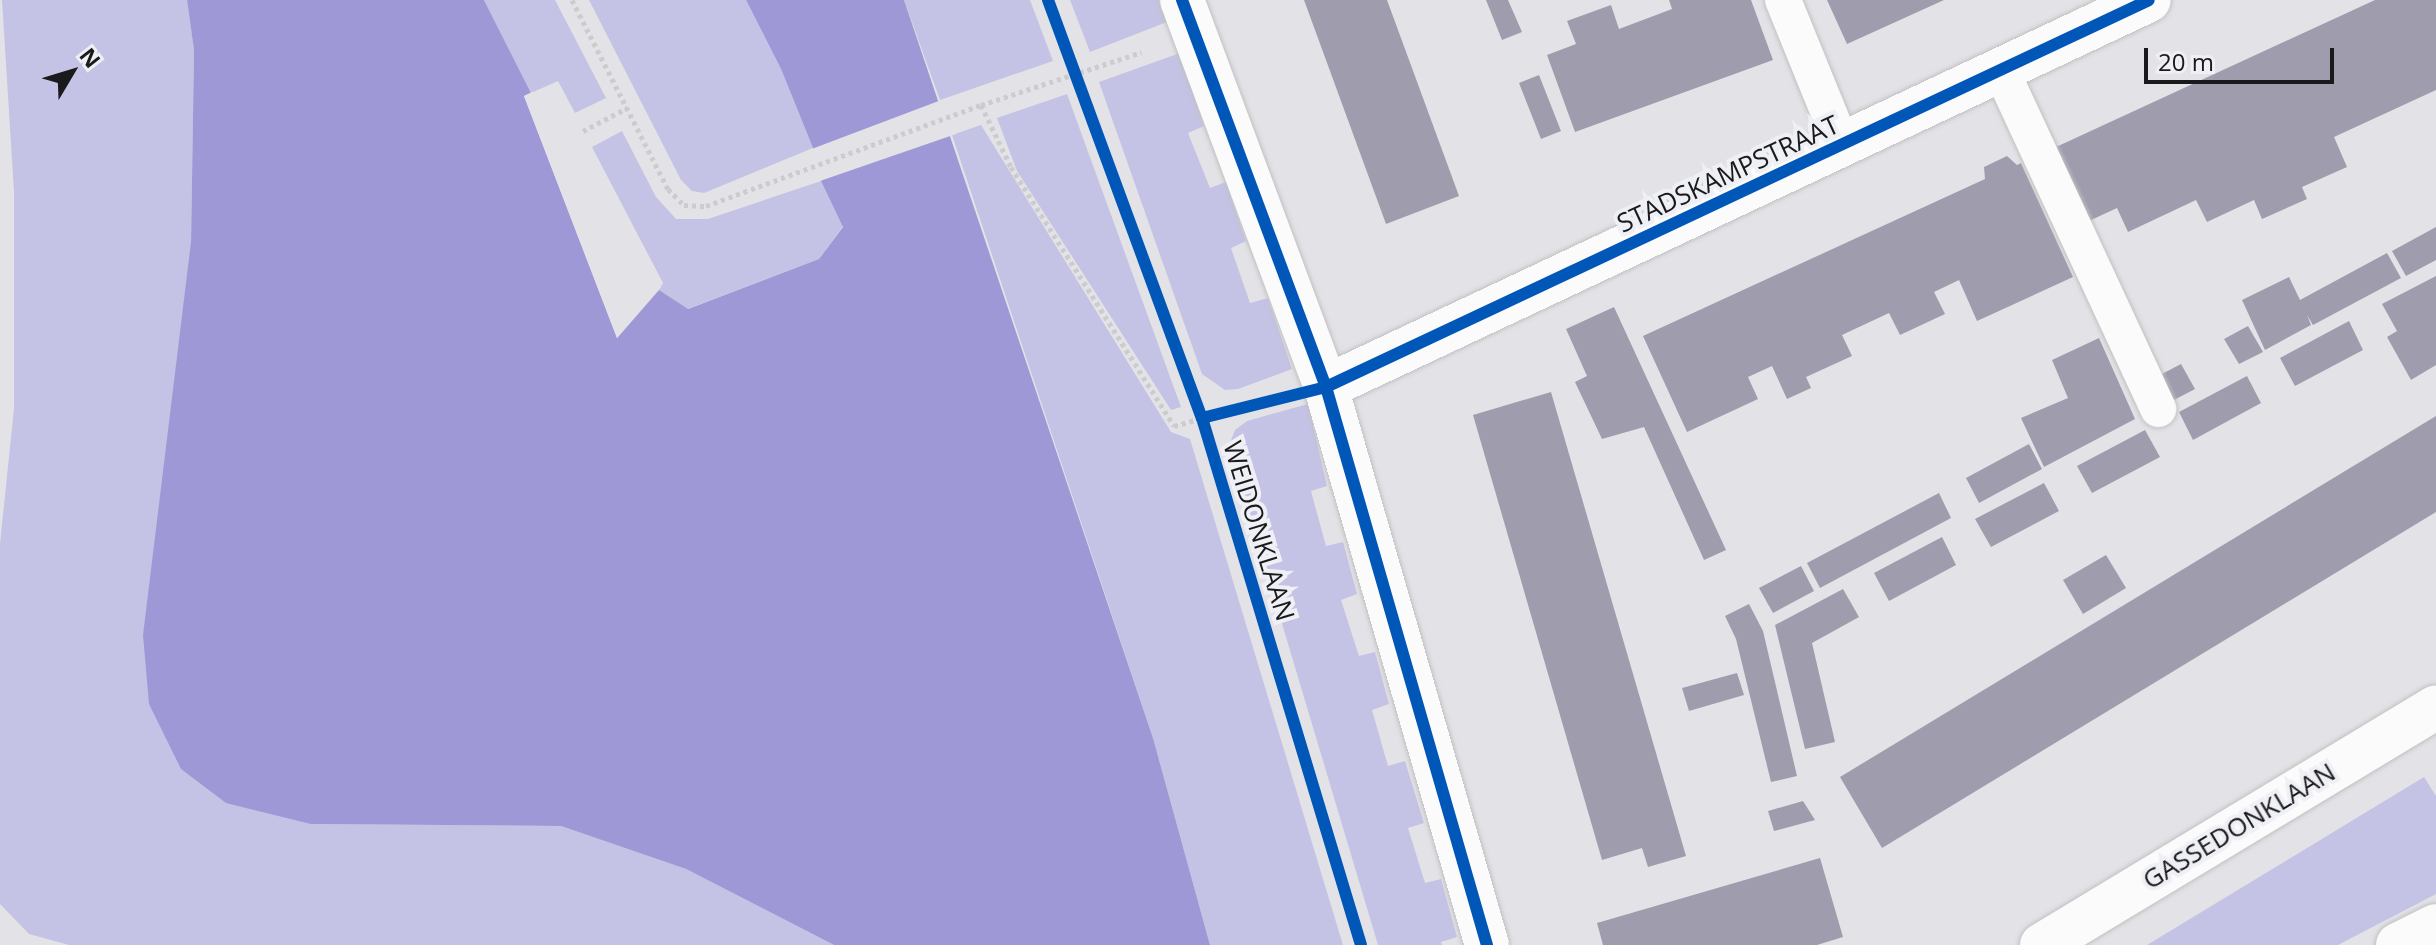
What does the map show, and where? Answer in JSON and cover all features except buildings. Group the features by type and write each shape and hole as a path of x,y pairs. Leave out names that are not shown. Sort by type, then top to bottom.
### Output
{"street":[{"name":"STADSKAMPSTRAAT","path":"1326,387 2149,0"},
{"path":"1188,17 1326,387 1487,945"},
{"name":"GASSEDONKLAAN","path":"2042,945 2436,707"},
{"path":"2398,945 2436,926"}],"lane":[{"path":"1783,0 1842,145"},
{"path":"2000,68 2158,409"}],"path":[{"path":"572,0 668,189 684,205 706,206 1074,69 1188,17"},
{"path":"1074,69 1081,90"},
{"path":"978,106 1011,167 1174,426 1215,414"},
{"path":"583,131 627,108"}],"shaded area":[{"path":"2,0 187,0 194,49 191,242 311,824 561,826 686,869 834,945 69,945 29,934 0,904 0,544 14,408 14,192"},
{"path":"187,0 484,0 531,93 524,96 617,338 659,290 688,309 819,259 843,227 821,181 813,148 781,69 746,0 904,0 1153,738 1210,945 834,945 686,869 561,826 311,824 226,803 181,769 149,704 143,635 191,242 194,50"},
{"path":"484,0 555,0 606,98 575,113 558,81 531,93"},
{"path":"589,0 746,0 781,69 813,148 704,193 692,191 681,180"},
{"path":"904,0 1030,0 1053,61 940,100"},
{"path":"1070,0 1159,0 1167,22 1090,52"},
{"path":"1180,53 1204,126 1188,133 1210,188 1226,182 1246,241 1231,248 1250,303 1268,298 1292,369 1238,389 1225,390 1202,374 1099,82"},
{"path":"1067,94 1181,407 1171,410 1017,171 997,118"},
{"path":"981,125 1171,432 1190,439 1343,945 1210,945 1153,738 952,135"},
{"path":"622,131 656,197 676,219 708,219 821,181 843,226 819,259 687,309 659,290 663,283 592,147"},
{"path":"1308,404 1327,486 1311,491 1326,546 1343,542 1357,594 1341,600 1359,656 1375,652 1389,704 1372,710 1388,766 1405,761 1424,823 1408,828 1425,883 1441,879 1457,937 1441,942 1442,945 1378,945 1234,463 1230,443 1235,430 1247,421"},
{"path":"2424,777 2436,796 2436,894 2338,945 2147,945"}],"pier":[{"path":"534,91 529,98 618,331 656,287 661,287 617,338 524,96"},
{"path":"944,99 956,134 817,182 809,150"}],"cycle path":[{"name":"WEIDONKLAAN","path":"1048,0 1202,418 1361,945"},
{"path":"1182,0 1326,387 1487,945"},
{"path":"1202,418 1326,387 2149,0"}]}
